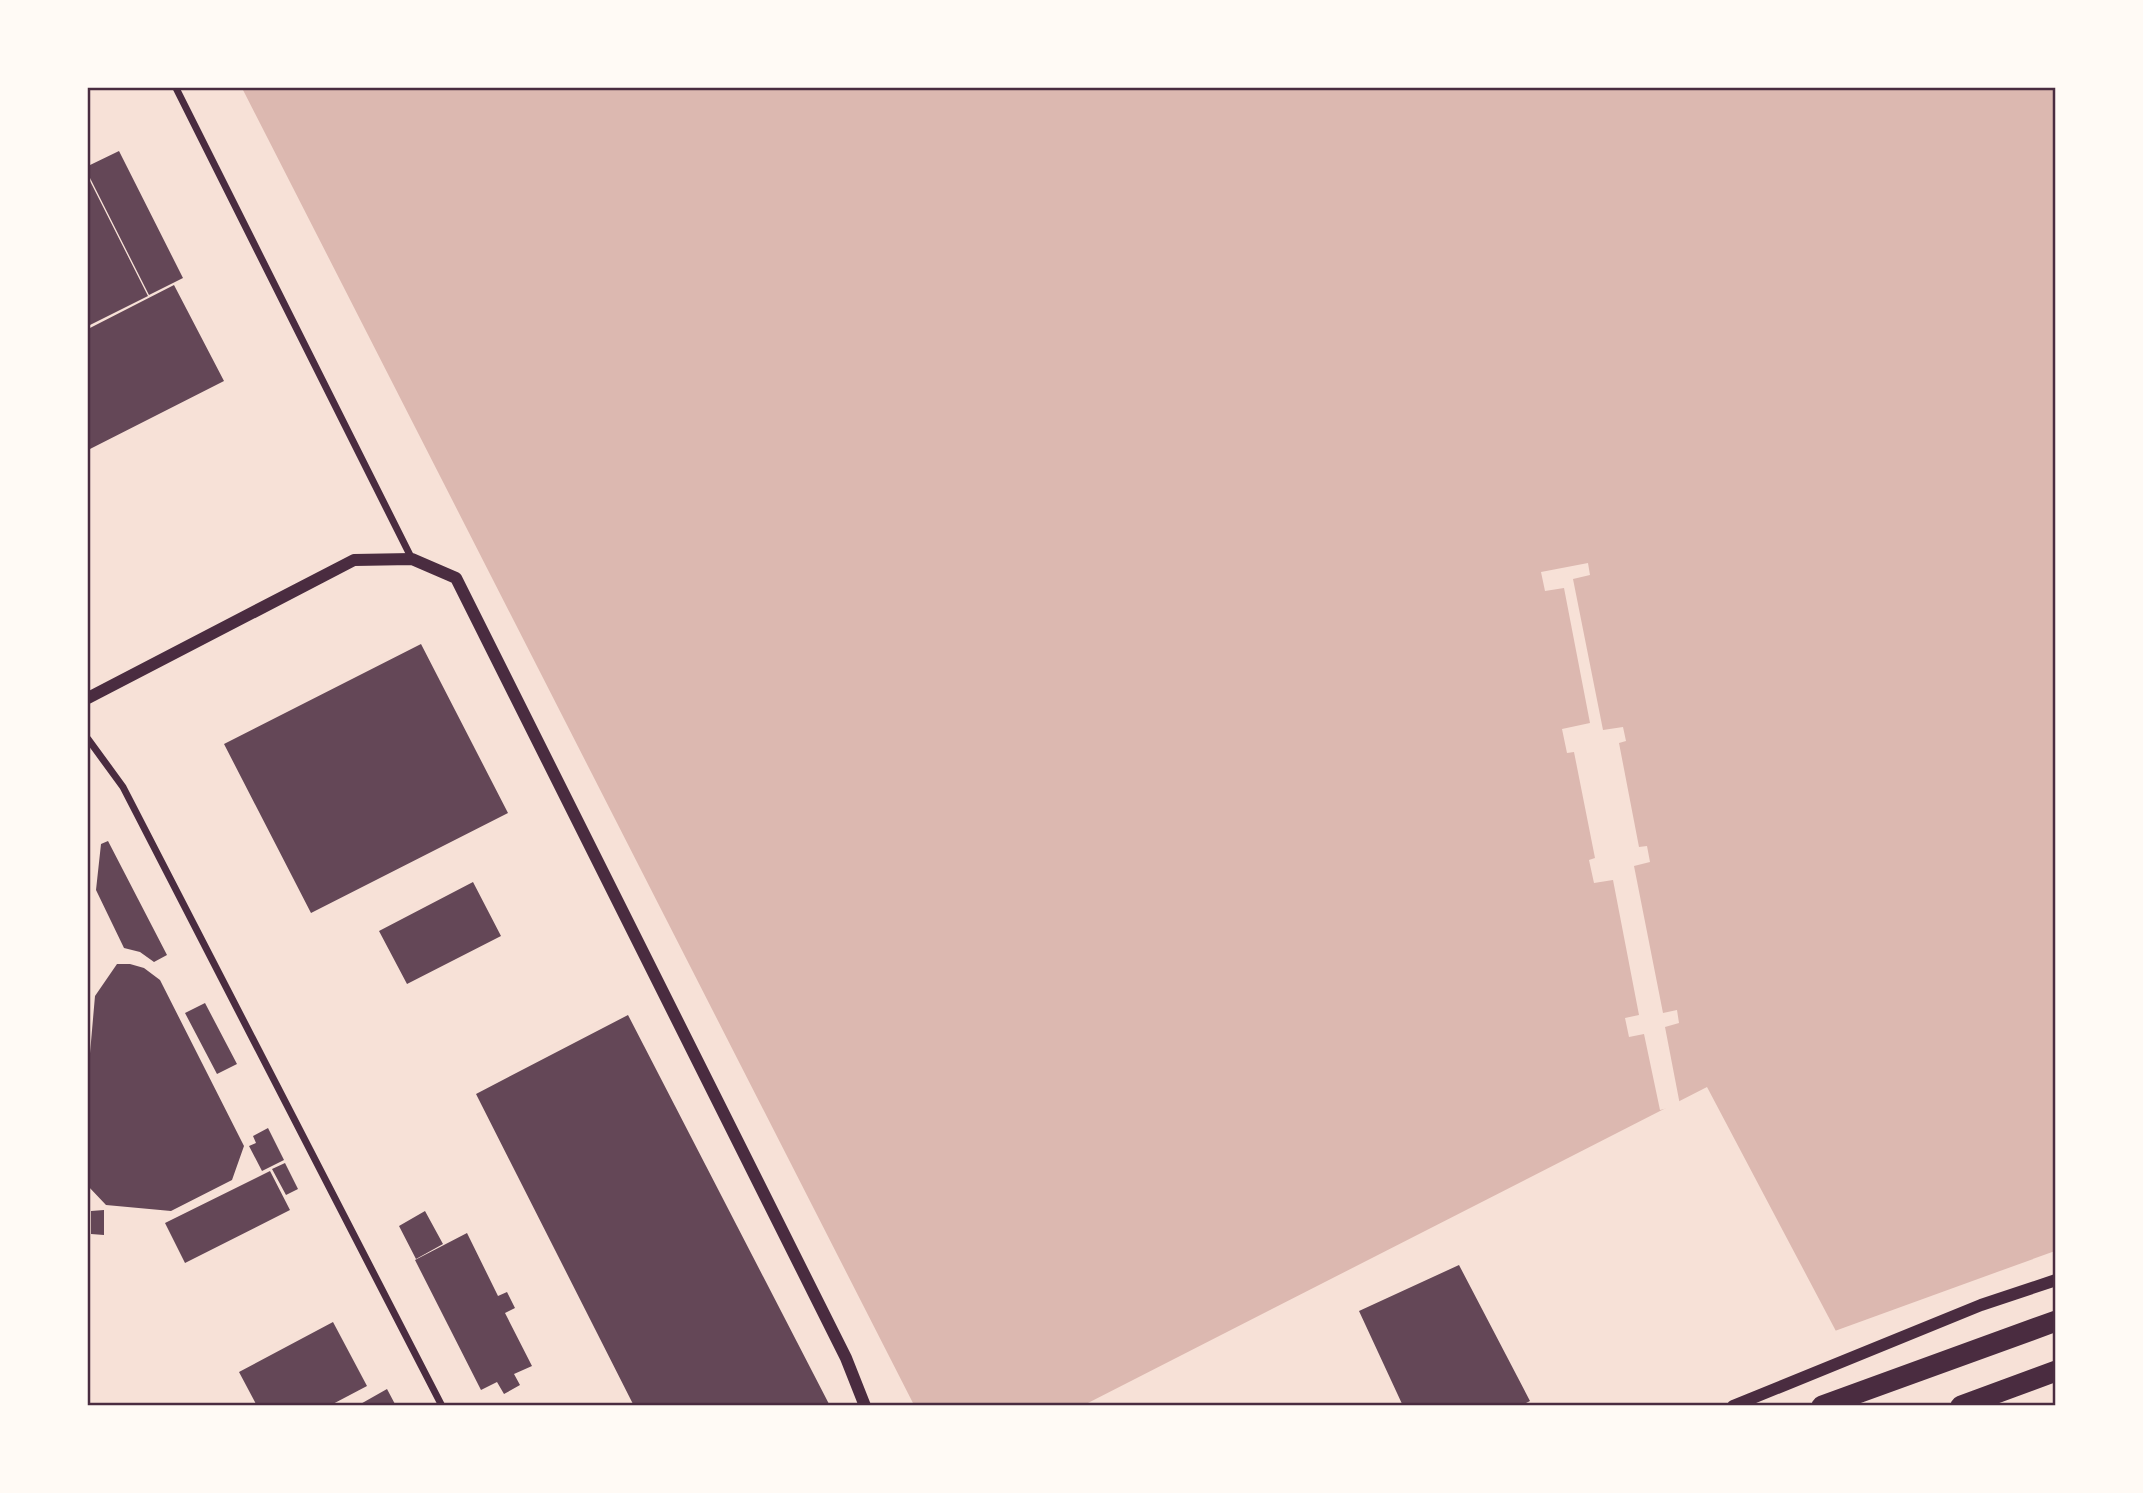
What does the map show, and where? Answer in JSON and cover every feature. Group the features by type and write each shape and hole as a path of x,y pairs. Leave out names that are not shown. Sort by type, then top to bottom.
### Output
{"highway":[{"path":"1822,1405 2056,1321"},
{"path":"1961,1405 2056,1371"}],"street":[{"path":"176,88 411,559"},
{"path":"88,698 354,560 411,559 456,578 840,1346 865,1405"},
{"path":"88,739 123,787 442,1405"},
{"path":"1732,1405 1981,1305 2056,1280"}],"shaded area":[{"path":"242,88 2052,88 2056,95 2055,1405 1875,1405 1707,1087 1084,1405 914,1405"}],"pier":[{"path":"1588,563 1590,575 1573,579 1603,730 1623,727 1626,741 1619,743 1639,847 1647,846 1650,862 1634,866 1663,1013 1677,1010 1679,1023 1665,1027 1680,1105 1660,1110 1644,1034 1629,1037 1625,1018 1639,1015 1613,880 1594,883 1589,860 1595,858 1574,752 1567,753 1562,729 1590,723 1564,588 1545,591 1541,572"},
{"path":"2055,1251 2055,1406 1871,1406 1832,1332"}],"building":[{"path":"119,151 183,278 149,295 88,174 88,166"},
{"path":"88,177 148,296 88,326"},
{"path":"174,285 224,381 88,450 88,329"},
{"path":"421,644 508,813 311,913 224,744"},
{"path":"108,841 167,955 154,962 140,952 124,948 96,890 101,844"},
{"path":"473,882 501,936 407,984 379,931"},
{"path":"117,964 144,968 160,980 244,1146 232,1180 171,1211 106,1205 88,1186 88,1076 95,996"},
{"path":"205,1003 237,1064 217,1074 185,1013"},
{"path":"628,1015 829,1404 827,1406 634,1406 476,1094"},
{"path":"268,1128 284,1160 262,1171 249,1146 256,1143 253,1136"},
{"path":"285,1163 298,1189 286,1195 272,1169"},
{"path":"270,1171 290,1210 185,1263 165,1223"},
{"path":"104,1210 104,1235 91,1234 91,1211"},
{"path":"425,1211 443,1244 416,1259 399,1226"},
{"path":"467,1233 498,1296 507,1292 515,1308 505,1313 532,1366 514,1374 520,1385 504,1394 497,1382 481,1390 415,1260"},
{"path":"1459,1265 1530,1401 1520,1406 1403,1406 1359,1311"},
{"path":"333,1322 367,1386 329,1406 257,1406 239,1372"},
{"path":"387,1389 396,1406 357,1406"}]}
